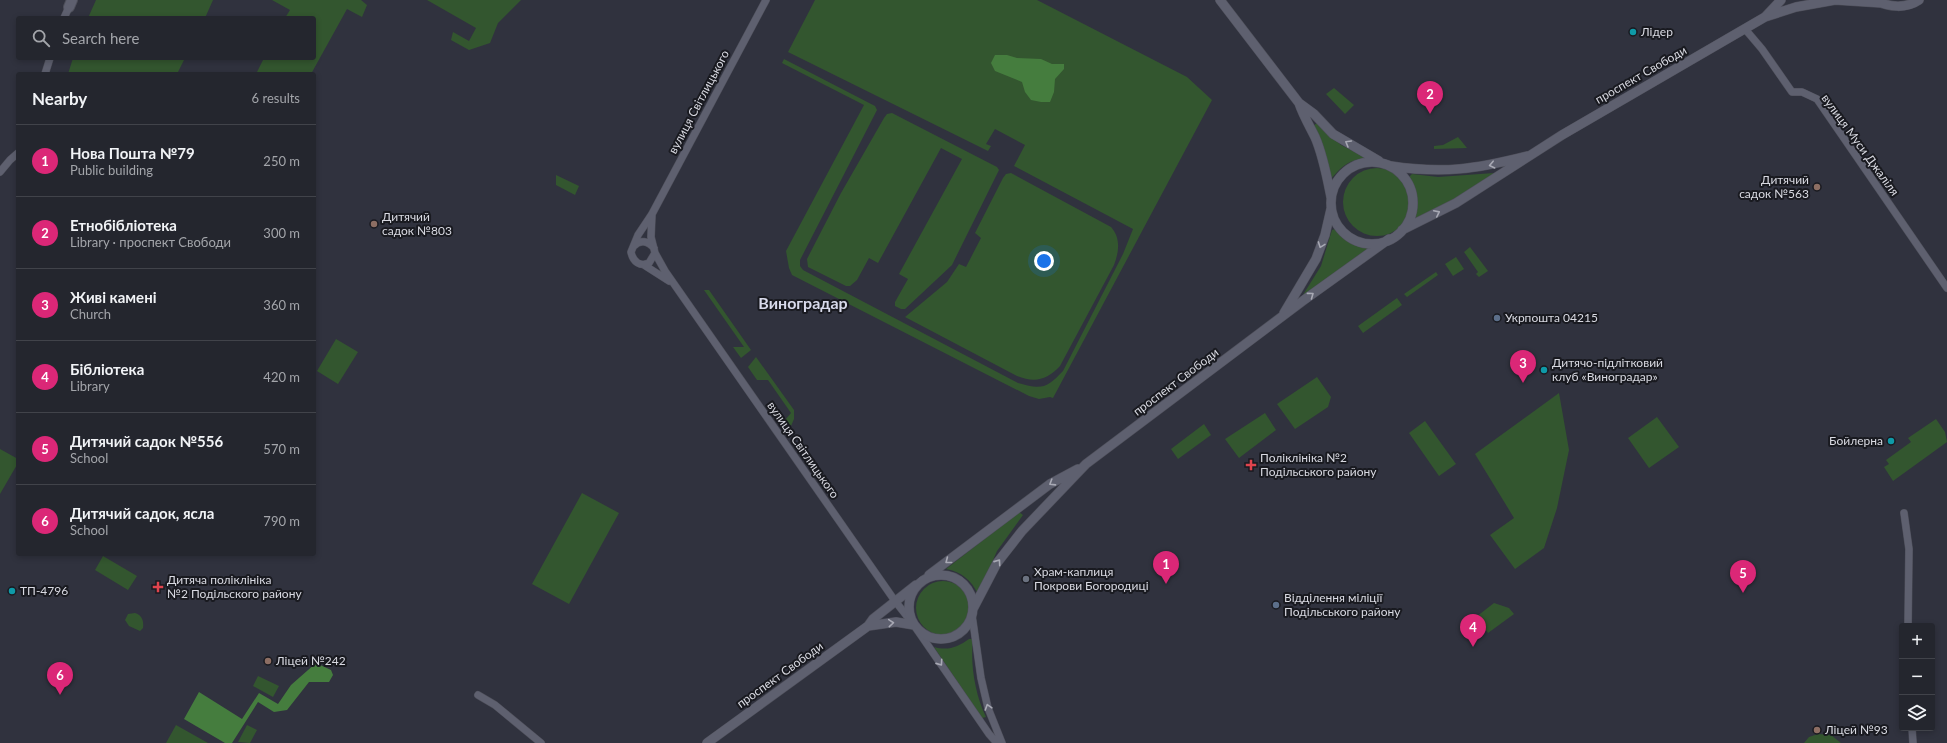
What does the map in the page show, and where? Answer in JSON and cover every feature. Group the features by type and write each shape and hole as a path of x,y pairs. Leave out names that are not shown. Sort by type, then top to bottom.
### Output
{"street":[{"name":"вулиця Світлицького","path":"633,247 638,235 652,214 766,0"},
{"path":"1220,0 1299,102 1314,114 1333,134 1396,169 1406,180 1412,195 1412,202 1410,217 1402,230 1382,242 1367,243 1352,238 1340,229 1336,222 1331,204 1317,143 1305,119 1299,102"},
{"name":"проспект Свободи","path":"1765,17 1780,0"},
{"name":"проспект Свободи","path":"1402,230 1456,203 1630,94 1765,17 1796,7 1835,0 1879,2 1894,6 1910,5 1919,0"},
{"path":"65,16 70,4"},
{"name":"вулиця Муси Джаліля","path":"1745,29 1762,49 1792,92 1802,92 1817,99 1947,288"},
{"path":"46,72 49,60"},
{"path":"0,172 16,155"},
{"name":"проспект Свободи","path":"1385,164 1436,171 1465,169 1530,156"},
{"path":"1331,204 1335,185 1351,167 1366,162 1385,164"},
{"name":"проспект Свободи","path":"1280,319 1316,259 1325,235 1331,204"},
{"name":"вулиця Світлицького","path":"652,214 651,236 654,251 675,286 895,601 916,628 984,727 997,743"},
{"name":"проспект Свободи","path":"926,578 1050,484 1086,464 1389,239"},
{"path":"646,242 654,251 653,259 644,265 635,261 631,252 636,244 646,242"},
{"name":"вулиця Світлицького","path":"644,265 675,286"},
{"name":"проспект Свободи","path":"972,612 997,563 1022,531 1086,464"},
{"path":"1904,513 1909,548 1908,623"},
{"path":"972,612 961,632 949,638 936,639 916,628 908,608 910,596 916,585 933,575 946,575 959,580 968,589 973,602 972,612 984,693 988,708 1002,743"},
{"name":"проспект Свободи","path":"707,743 868,626 873,619 916,585"},
{"name":"проспект Свободи","path":"868,626 896,622 916,628"},
{"path":"478,695 495,705 542,743"},
{"path":"1912,731 1913,743"}],"green space":[{"path":"96,0 213,0 206,16 89,16"},
{"path":"272,0 361,0 367,5 362,17 347,9 312,72 257,72 263,60 316,60 316,16 286,16 290,10"},
{"path":"427,0 521,0 498,23 490,43 469,50 451,40 453,32 469,41 476,28"},
{"path":"815,0 1037,0 1187,77 1212,100 1053,398 1050,397 1039,399 1029,396 792,275 789,268 786,251 864,105 782,63 784,59 875,106 877,110 800,260 800,266 803,270 1018,383 1039,387 1044,386 1053,381 1063,371 1123,254 1133,229 1014,166 1025,145 995,129 986,144 991,146 988,151 788,52"},
{"path":"995,55 1007,55 1017,58 1041,59 1052,64 1064,64 1064,69 1055,79 1054,92 1050,102 1031,100 1025,92 1022,82 995,71 991,63"},
{"path":"72,60 184,60 178,72 69,72"},
{"path":"1334,88 1354,105 1345,114 1326,94"},
{"path":"892,113 997,167 999,170 952,265 905,309 895,306 895,302 908,279 899,274 962,159 941,148 878,263 869,258 857,280 850,286 846,286 808,267 807,259 841,193 884,118 887,114"},
{"path":"1317,123 1341,145 1367,158 1355,160 1347,164 1331,179 1313,126"},
{"path":"1458,137 1467,148 1434,149 1434,146 1443,145"},
{"path":"1377,168 1390,171 1401,178 1408,189 1411,202 1408,215 1401,226 1390,233 1377,236 1364,233 1353,226 1346,215 1343,202 1346,189 1353,178 1364,171"},
{"path":"1011,173 1111,227 1118,240 1118,250 1114,265 1060,366 1045,377 1035,380 1017,376 905,317 947,282 959,264 966,267 981,238 975,233 1003,178 1006,174"},
{"path":"1494,173 1495,177 1409,227 1413,221 1417,208 1417,196 1413,183 1409,177 1412,174 1438,177"},
{"path":"556,175 579,186 575,195 556,185"},
{"path":"1335,229 1350,243 1368,248 1368,250 1301,298 1321,266 1332,230"},
{"path":"1470,247 1488,271 1479,277 1476,274 1478,272 1464,252"},
{"path":"1456,257 1464,269 1453,276 1445,264"},
{"path":"1436,272 1438,275 1407,297 1404,294"},
{"path":"704,290 709,290 751,350 741,358 733,347 744,347"},
{"path":"1397,298 1402,305 1363,333 1358,326"},
{"path":"336,339 358,352 338,384 317,371"},
{"path":"756,357 794,410 794,419 791,426 785,420 791,413 768,380 757,380 748,367"},
{"path":"1317,377 1331,397 1328,407 1295,429 1277,404"},
{"path":"1559,393 1569,450 1557,508 1544,548 1515,569 1490,535 1514,518 1475,454"},
{"path":"1265,413 1276,430 1239,458 1225,439"},
{"path":"1657,417 1679,447 1649,468 1628,438"},
{"path":"1936,419 1945,432 1947,442 1893,481 1884,467 1889,464 1886,460 1911,442 1908,438"},
{"path":"1425,421 1456,464 1439,476 1409,433"},
{"path":"1204,424 1211,435 1178,459 1171,449"},
{"path":"0,449 16,458 16,466 0,494"},
{"path":"582,493 619,513 569,604 532,584"},
{"path":"1019,512 1023,515 997,551 978,594 965,577 957,572 946,569"},
{"path":"103,556 137,576 128,590 95,570"},
{"path":"943,581 953,583 962,589 968,598 970,608 968,618 962,627 953,633 943,635 933,633 924,627 918,618 916,608 918,598 924,589 933,583"},
{"path":"1494,603 1509,608 1514,614 1488,633 1476,617"},
{"path":"135,613 141,617 143,621 143,628 140,631 129,626 125,620 128,614"},
{"path":"969,639 973,639 972,658 974,679 979,699 986,717 982,718 934,647 944,649 953,648"},
{"path":"316,663 331,670 333,675 329,682 309,682 287,710 274,712 258,702 232,743 225,743 184,719 199,692 242,719 259,693 278,704 291,685"},
{"path":"258,676 279,686 273,697 253,686"},
{"path":"176,725 208,743 166,743"},
{"path":"247,725 257,730 250,743 238,742"},
{"path":"1818,734 1831,735 1841,743 1804,743 1809,737"}],"place":[{"name":"Лідер","path":"1633,32"},
{"name":"Етнобібліотека","path":"1430,114"},
{"name":"Дитячий садок №563","path":"1817,187"},
{"name":"Дитячий садок №803","path":"374,224"},
{"name":"Укрпошта 04215","path":"1497,318"},
{"name":"Дитячо-підлітковий клуб «Виноградар»","path":"1544,370"},
{"name":"Живі камені","path":"1523,383"},
{"name":"Бойлерна","path":"1891,441"},
{"name":"Поліклініка №2 Подільського району","path":"1251,465"},
{"name":"Храм-каплиця Покрови Богородиці","path":"1026,579"},
{"name":"Нова Пошта №79","path":"1166,584"},
{"name":"Дитяча поліклініка №2 Подільского району","path":"158,587"},
{"name":"ТП-4796","path":"12,591"},
{"name":"Дитячий садок №556","path":"1743,593"},
{"name":"Відділення міліції Подільського району","path":"1276,605"},
{"name":"Бібліотека","path":"1473,647"},
{"name":"Ліцей №242","path":"268,661"},
{"name":"Дитячий садок, ясла","path":"60,695"},
{"name":"Ліцей №93","path":"1817,730"}],"district":[{"name":"Виноградар","path":"803,303"}]}
